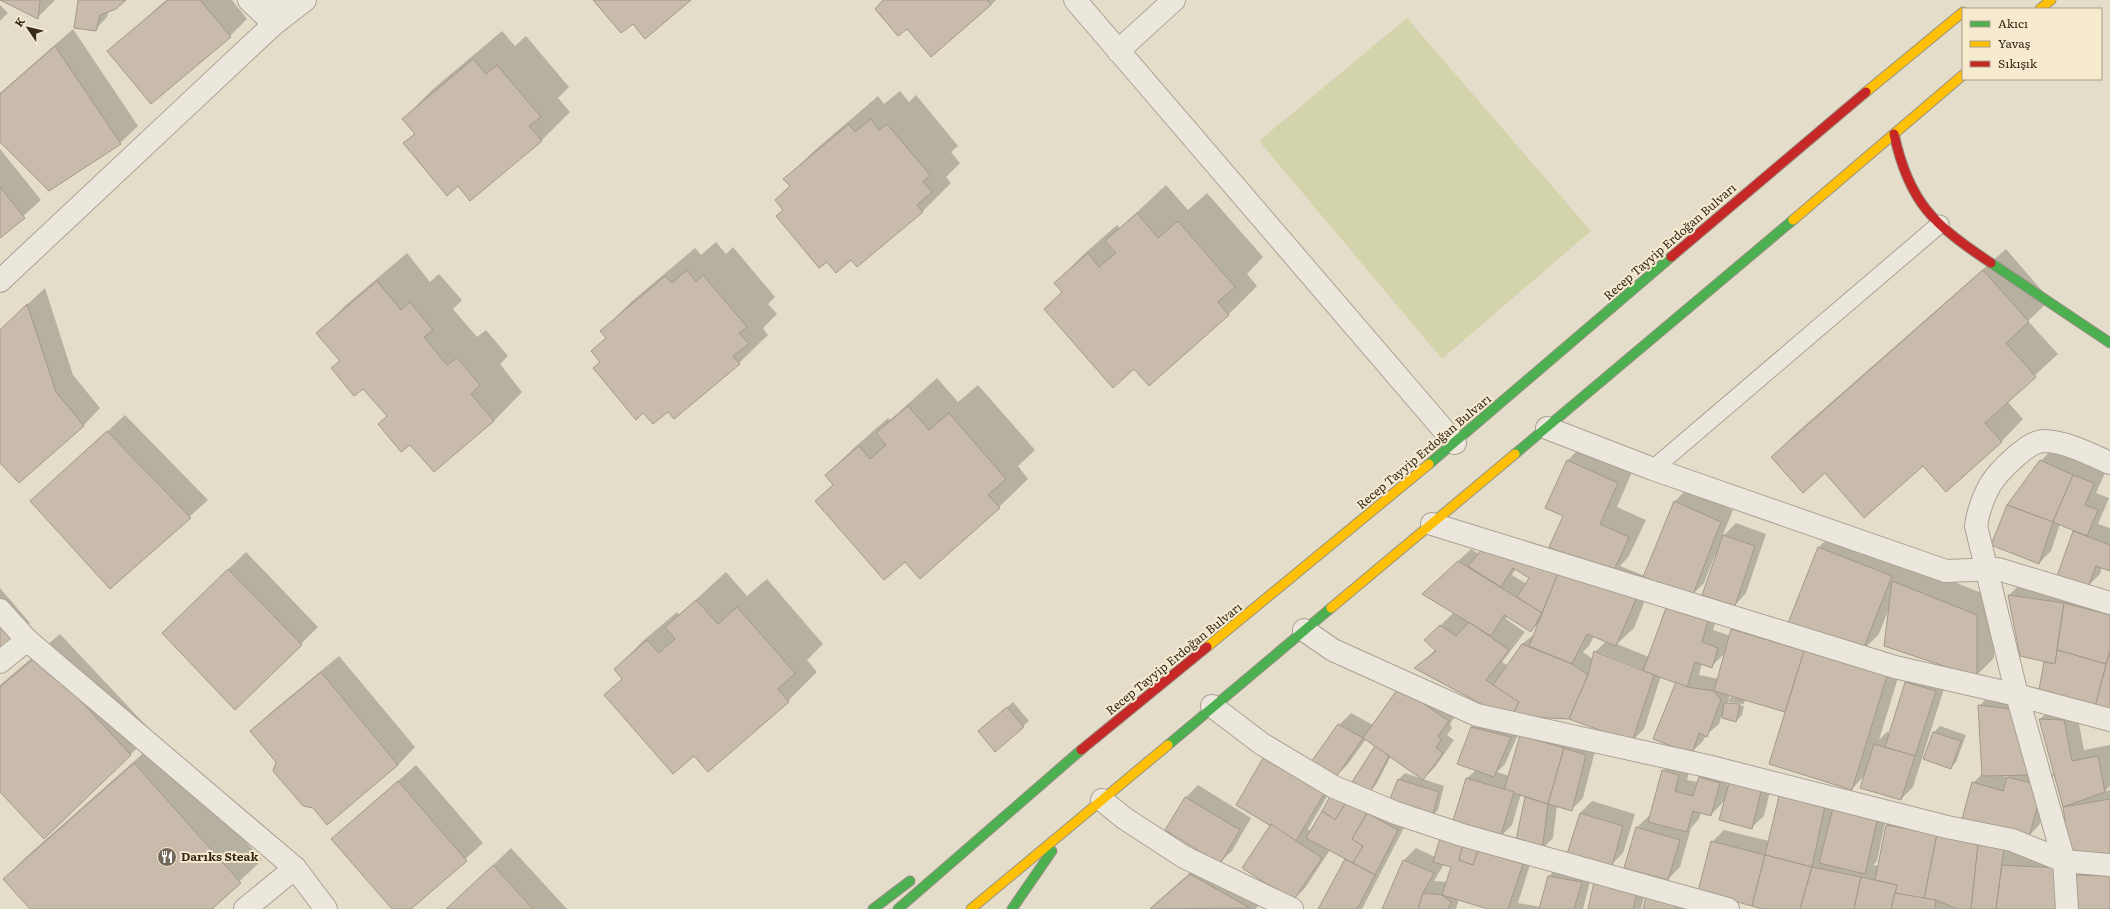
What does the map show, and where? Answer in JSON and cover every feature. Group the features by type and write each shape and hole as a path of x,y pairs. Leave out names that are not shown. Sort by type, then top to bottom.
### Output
{"main road":[{"path":"2041,8 2051,0"},
{"name":"Recep Tayyip Erdoğan Bulvarı","path":"898,909 1047,778 1454,444 1750,189 1962,13"},
{"path":"971,909 1212,706 1547,428 1962,76"},
{"path":"1894,134 1903,172 1918,199 1940,224 1967,246 2074,317 2110,344"},
{"path":"948,853 1047,778"},
{"path":"1012,909 1068,828"},
{"path":"873,909 916,876"}],"street":[{"path":"249,0 274,24"},
{"path":"274,24 277,0"},
{"path":"0,281 274,24 305,0"},
{"path":"1075,0 1454,444"},
{"path":"1118,51 1174,0"},
{"path":"1547,428 1653,468 1946,572 1998,568 2110,603"},
{"path":"2067,909 2064,861 2017,695 1976,526 1978,512 1990,484 2019,452 2042,441 2062,444 2110,463"},
{"path":"1432,524 1895,667 2017,695 2110,720"},
{"path":"0,610 27,640 295,868 326,909"},
{"path":"1304,630 1333,650 1477,715 1707,766 1948,826 2012,840 2064,861 2110,865"},
{"path":"0,662 27,640"},
{"path":"1212,706 1262,744 1334,787 1396,813 1462,835 1728,909"},
{"path":"1102,800 1124,818 1184,857 1292,909"},
{"path":"245,909 295,868"}],"lane":[{"path":"1653,468 1940,224"}],"green space":[{"path":"1407,18 1591,231 1442,359 1259,141"}],"building":[{"path":"0,0 40,0 38,19"},
{"path":"78,0 126,0 116,9 100,15 96,31 74,28"},
{"path":"168,0 200,0 231,37 151,104 107,51"},
{"path":"593,0 691,0 645,39 633,24 621,33"},
{"path":"883,0 987,0 991,5 931,57 907,29 898,36 875,9"},
{"path":"55,46 121,144 49,191 0,142 0,94"},
{"path":"473,59 486,74 497,65 541,117 529,126 542,141 470,201 458,186 447,196 403,143 415,134 402,119"},
{"path":"871,119 879,130 887,124 930,175 923,182 932,192 917,205 923,212 857,267 851,260 836,273 827,262 819,268 776,216 783,210 775,200 790,186 783,179 849,124 855,132"},
{"path":"0,187 25,218 0,238"},
{"path":"1137,213 1158,238 1178,221 1235,287 1218,302 1229,315 1149,386 1134,369 1113,388 1044,309 1062,292 1054,283 1088,253 1099,267 1116,253 1105,241"},
{"path":"687,270 696,282 703,275 747,327 739,333 749,344 733,356 740,364 674,419 668,412 653,424 643,413 636,420 593,368 600,362 591,351 606,338 600,331 665,276 672,283"},
{"path":"1983,270 2029,322 2006,343 2036,377 1985,423 2002,442 1946,492 1923,466 1864,518 1825,473 1803,493 1771,457"},
{"path":"377,281 401,310 410,302 433,330 424,337 447,365 457,358 480,385 471,394 494,421 434,472 410,445 401,452 378,424 387,416 363,389 354,396 331,368 340,361 316,333"},
{"path":"27,304 56,392 84,426 19,483 0,463 0,330"},
{"path":"908,406 929,430 949,413 1006,479 988,495 1000,508 920,579 905,562 884,580 815,501 833,485 825,475 859,446 870,459 886,445 876,433"},
{"path":"107,431 191,518 110,589 30,501"},
{"path":"1567,460 1618,483 1600,524 1629,537 1612,575 1549,547 1563,516 1545,508"},
{"path":"2040,460 2073,475 2053,522 2007,505"},
{"path":"2073,475 2094,483 2085,505 2098,510 2087,536 2053,522"},
{"path":"1674,501 1721,522 1692,597 1643,577"},
{"path":"2007,505 2053,522 2039,564 1991,545"},
{"path":"2073,531 2110,545 2110,571 2096,566 2088,587 2057,576"},
{"path":"1723,535 1755,546 1735,606 1702,595"},
{"path":"1818,547 1892,576 1862,652 1788,623"},
{"path":"1483,548 1558,574 1542,613 1517,597 1529,578 1513,568 1501,587 1468,566"},
{"path":"1458,561 1542,613 1531,632 1504,615 1491,636 1422,594"},
{"path":"1561,566 1637,597 1616,646 1587,634 1572,664 1529,646"},
{"path":"228,569 302,645 235,710 162,633"},
{"path":"1892,581 1977,615 1977,677 1884,646"},
{"path":"2008,595 2064,603 2055,664 2020,656"},
{"path":"696,600 718,624 737,607 795,673 778,689 789,702 708,772 694,756 673,774 604,695 622,679 614,669 647,640 659,653 675,639 665,627"},
{"path":"2064,603 2110,615 2110,650 2106,664 2057,650"},
{"path":"1666,608 1708,621 1702,642 1718,648 1712,668 1695,662 1687,687 1643,671"},
{"path":"1469,622 1509,650 1486,680 1519,702 1512,716 1483,705 1414,668 1436,651 1424,640 1440,625 1456,636"},
{"path":"0,626 13,641 0,653"},
{"path":"1731,629 1804,651 1785,712 1714,691"},
{"path":"1522,644 1572,664 1588,675 1569,719 1512,716 1519,702 1493,685"},
{"path":"2057,650 2106,664 2094,711 2038,695 2044,662 2055,664"},
{"path":"2110,650 2110,715 2094,711"},
{"path":"1594,651 1654,675 1632,742 1569,719 1588,675"},
{"path":"1804,651 1887,676 1852,790 1769,764"},
{"path":"38,655 131,755 44,839 0,792 0,687"},
{"path":"321,672 398,765 327,825 313,808 303,806 273,771 276,762 250,731"},
{"path":"1676,682 1687,687 1714,691 1721,700 1707,737 1699,733 1692,754 1653,739"},
{"path":"1905,682 1936,691 1915,756 1885,747"},
{"path":"1399,687 1449,721 1438,736 1441,740 1436,748 1443,753 1423,780 1363,738"},
{"path":"1724,703 1740,704 1736,722 1722,718"},
{"path":"1978,705 2018,710 2033,775 1982,776"},
{"path":"1007,707 1024,727 995,752 978,731"},
{"path":"2039,719 2064,720 2072,761 2098,756 2105,792 2063,807"},
{"path":"1338,724 1363,738 1336,777 1311,762"},
{"path":"1471,727 1511,737 1494,777 1457,764"},
{"path":"1933,732 1961,741 1951,769 1923,759"},
{"path":"1520,735 1564,748 1548,804 1504,790"},
{"path":"1874,744 1915,756 1901,800 1860,788"},
{"path":"1375,746 1389,756 1370,792 1352,782"},
{"path":"1564,748 1586,755 1572,811 1548,804"},
{"path":"1263,758 1324,794 1296,841 1236,805"},
{"path":"134,763 241,883 212,909 30,909 3,879"},
{"path":"1662,770 1679,775 1675,791 1693,796 1699,777 1720,783 1711,816 1693,811 1687,832 1648,822"},
{"path":"2007,777 2043,786 2029,837 1962,819 1972,782 2003,791"},
{"path":"1466,778 1514,792 1500,838 1452,824"},
{"path":"1398,779 1439,792 1432,817 1389,801"},
{"path":"398,781 467,861 411,909 392,909 331,839"},
{"path":"1729,783 1761,791 1752,829 1719,820"},
{"path":"1332,793 1347,801 1335,820 1322,811"},
{"path":"1779,796 1825,806 1812,867 1765,855"},
{"path":"1185,797 1240,830 1220,864 1165,830"},
{"path":"1525,797 1548,804 1542,851 1515,845"},
{"path":"2110,799 2110,855 2070,851 2063,807"},
{"path":"1347,801 1367,813 1352,839 1363,846 1353,863 1306,838 1322,811 1335,820"},
{"path":"1833,808 1877,821 1865,874 1819,863"},
{"path":"1367,813 1398,830 1375,875 1353,863 1363,846 1352,839"},
{"path":"1580,813 1623,826 1612,866 1567,854"},
{"path":"1271,824 1322,858 1293,901 1242,868"},
{"path":"1886,825 1937,834 1924,899 1895,893 1897,885 1875,880"},
{"path":"1636,827 1680,840 1668,880 1624,868"},
{"path":"1937,834 1978,845 1971,909 1957,909 1936,900 1924,899"},
{"path":"1440,838 1463,845 1459,860 1473,865 1478,850 1523,864 1508,909 1488,909 1442,895 1451,867 1433,862"},
{"path":"1711,841 1765,855 1752,906 1698,891"},
{"path":"1463,845 1478,850 1473,865 1459,860"},
{"path":"1978,845 2004,848 1996,909 1971,909"},
{"path":"1765,855 1812,867 1800,909 1762,909 1752,906"},
{"path":"1345,859 1375,875 1357,909 1318,909"},
{"path":"1403,860 1434,873 1423,893 1418,909 1382,909"},
{"path":"493,865 533,909 446,909"},
{"path":"2002,865 2058,868 2056,909 1996,909"},
{"path":"1812,867 1861,877 1854,909 1800,909"},
{"path":"1190,874 1250,908 1150,909"},
{"path":"2073,875 2110,876 2110,909 2072,909"},
{"path":"1548,876 1582,882 1574,909 1539,909"},
{"path":"1861,877 1897,885 1891,909 1854,909"},
{"path":"1594,882 1637,893 1633,909 1588,909"},
{"path":"1423,893 1442,895 1451,902 1448,909 1418,909"},
{"path":"1895,893 1936,900 1935,909 1891,909"},
{"path":"1646,896 1676,904 1675,909 1643,909"}],"traffic: fast":[{"path":"1515,454 1793,220"},
{"path":"1429,464 1671,257"},
{"path":"1991,263 2110,343"},
{"path":"1168,745 1331,608"},
{"path":"898,909 1081,750"},
{"path":"1012,909 1052,851"},
{"path":"873,909 910,881"}],"traffic: slow":[{"path":"2041,8 2051,0"},
{"path":"1866,92 1962,13"},
{"path":"1793,220 1962,76"},
{"path":"1331,608 1515,454"},
{"path":"1207,647 1429,464"},
{"path":"971,909 1168,745"}],"traffic: jam":[{"path":"1671,257 1866,92"},
{"path":"1894,134 1907,178 1916,195 1927,210 1939,224 1954,237 1991,263"},
{"path":"1081,750 1207,647"}],"place":[{"name":"Darıks Steak","path":"167,857"}]}
